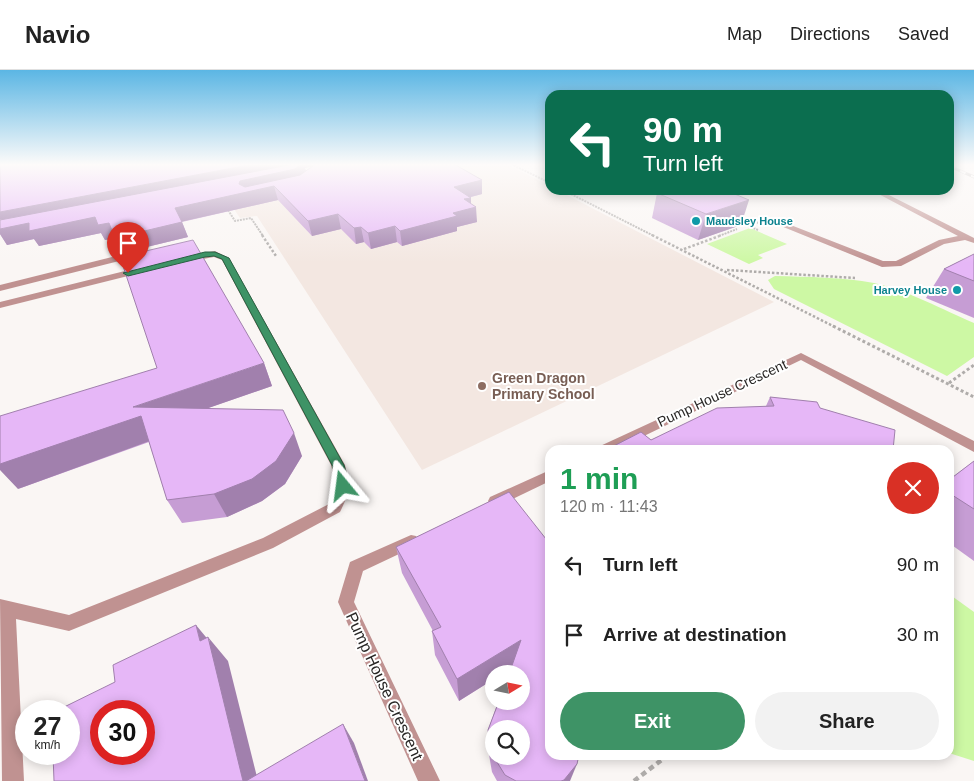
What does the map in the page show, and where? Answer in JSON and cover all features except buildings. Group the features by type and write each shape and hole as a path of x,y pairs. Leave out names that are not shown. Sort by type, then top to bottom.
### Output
{"street":[{"path":"888,197 970,239"},
{"path":"780,224 882,264 892,265 898,264 942,242 970,239"},
{"path":"0,288 148,251"},
{"path":"13,781 3,608 69,623 268,543 335,508 343,486 338,465 225,258 215,254 205,254 176,261"},
{"path":"0,305 156,266"},
{"name":"Pump House Crescent","path":"614,445 801,356 974,447"},
{"path":"479,508 545,477"},
{"name":"Pump House Crescent","path":"426,534 356,567 346,602 429,781"}],"path":[{"path":"578,197 974,397"},
{"path":"225,205 235,221 250,218 276,256"},
{"path":"683,250 737,230"},
{"path":"949,383 974,365"},
{"path":"634,781 661,760"}],"shaded area":[{"name":"Green Dragon Primary School","path":"226,197 571,197 774,302 422,470 257,216 240,218"}],"green space":[{"path":"750,228 787,244 758,255 763,258 749,264 707,244"},
{"path":"775,276 862,281 886,286 912,295 974,323 974,357 947,376 774,289 768,280"},
{"path":"954,598 974,612 974,761 954,755"}],"place":[{"name":"Maudsley House","path":"696,221"},
{"name":"Harvey House","path":"957,290"},
{"name":"Green Dragon Primary School","path":"482,386"}],"route":[{"path":"128,273 205,254 215,254 225,258 338,465 343,486"}]}
